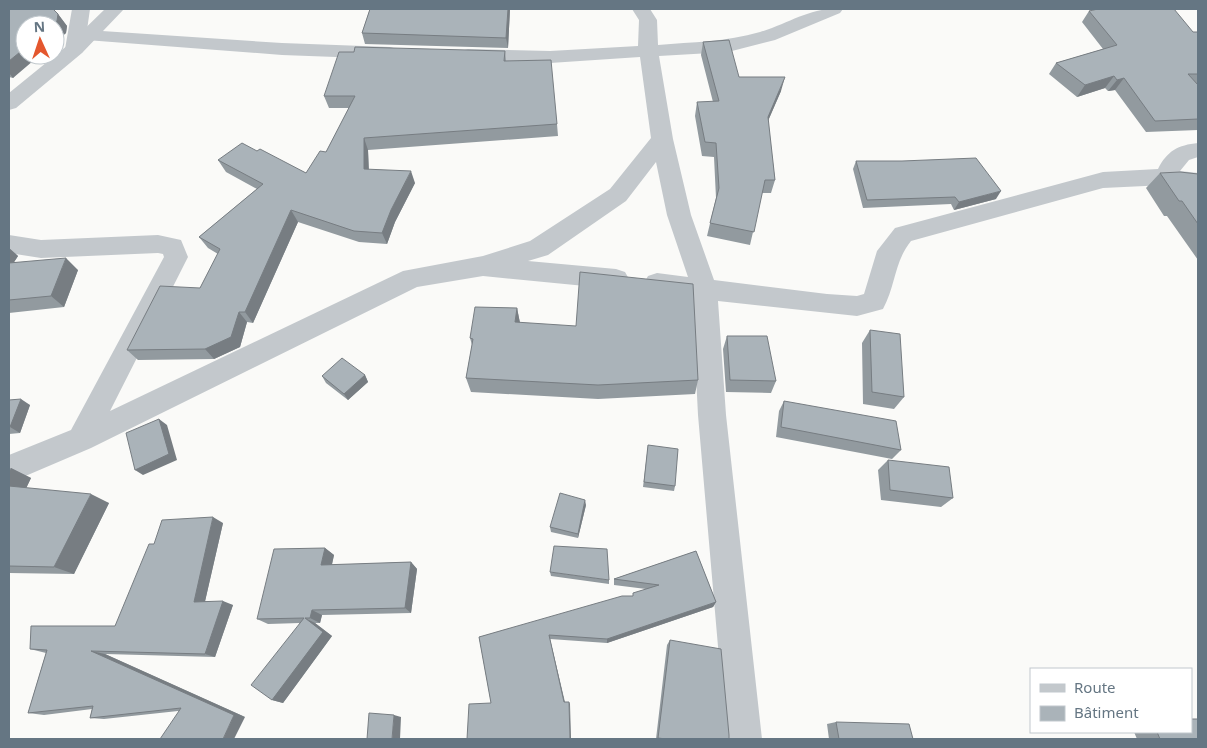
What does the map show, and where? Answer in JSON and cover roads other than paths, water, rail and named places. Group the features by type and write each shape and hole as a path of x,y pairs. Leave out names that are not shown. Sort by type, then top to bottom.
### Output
{"street":[{"path":"75,50 81,9"},
{"path":"9,104 75,50 115,9"},
{"path":"641,9 648,20 648,49 662,139 679,215 704,288 712,415 744,739"},
{"path":"448,54 550,56 728,46 768,36 834,9"},
{"path":"89,35 282,49 410,53"},
{"path":"9,469 81,439 412,278 484,266 539,248 618,195 662,139"},
{"path":"1166,177 1173,159 1186,151 1198,150"},
{"path":"484,266 704,288 856,306 874,302 880,287 889,251 902,234 1103,180 1166,177 1198,181"},
{"path":"9,244 41,249 158,244 172,246 176,257 81,439"}]}
